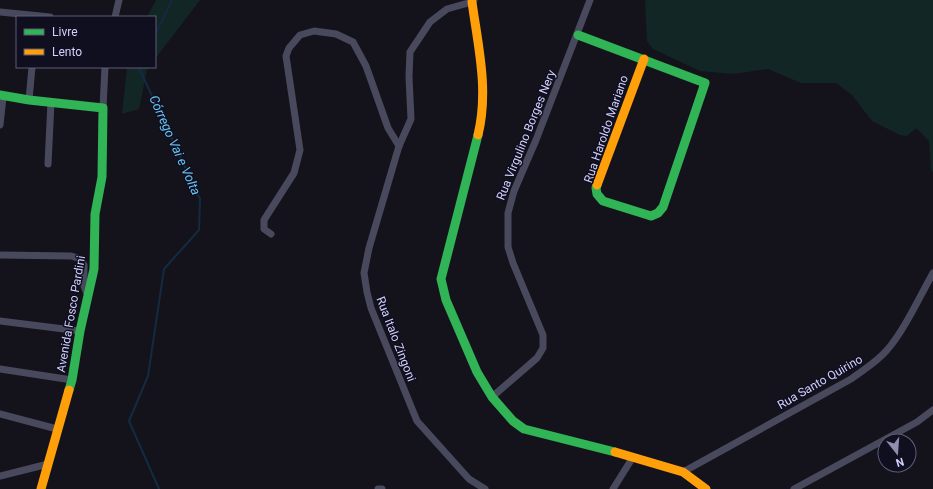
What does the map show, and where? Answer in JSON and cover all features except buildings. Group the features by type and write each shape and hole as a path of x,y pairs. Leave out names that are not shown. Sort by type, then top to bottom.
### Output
{"street":[{"path":"115,16 119,0"},
{"name":"Rua Virgulino Borges Nery","path":"492,397 537,358 543,348 543,335 513,264 508,247 508,213 514,191 578,35 590,0"},
{"path":"473,1 484,98 480,126 441,279 446,300 477,372 492,397 513,421 524,429 633,457 683,472 706,489"},
{"name":"Rua Italo Zingoni","path":"473,1 448,10 430,22 410,52 409,77 411,120 399,146 369,248 364,273 371,308 417,421 469,479 485,489"},
{"path":"0,12 38,16"},
{"path":"271,234 264,229 264,220 294,173 300,150 286,56 289,48 300,35 314,31 336,34 353,42 366,66 388,128 399,146"},
{"path":"578,35 644,59"},
{"name":"Rua Haroldo Mariano","path":"644,59 705,82 663,207 658,213 651,216 603,201 596,188 644,59"},
{"path":"29,100 32,68"},
{"name":"Avenida Fosco Pardini","path":"40,489 72,380 80,331 94,269 96,214 102,177 105,68"},
{"path":"0,126 2,96 103,108"},
{"path":"48,164 51,102"},
{"path":"0,255 71,256 81,259 84,265 84,286 88,296"},
{"name":"Rua Santo Quirino","path":"683,472 851,378 872,364 888,350 902,329 933,274"},
{"path":"0,321 80,331"},
{"path":"0,369 72,380"},
{"path":"794,489 917,422 933,410"},
{"path":"0,414 57,429"},
{"path":"613,489 633,457"},
{"path":"0,476 48,464"}],"green space":[{"path":"156,0 200,0 156,58 156,16 148,16"},
{"path":"645,0 933,0 933,173 931,170 929,141 916,128 907,136 900,135 872,121 852,95 836,83 801,83 768,69 733,74 700,71 653,49 647,41"},
{"path":"127,68 148,68 139,109 122,114"}],"waterway":[{"name":"Córrego Vai e Volta","path":"156,33 172,0"},
{"name":"Córrego Vai e Volta","path":"139,68 200,199 199,230 164,269 148,376 129,421 159,489"}],"traffic: fast":[{"path":"578,35 705,83 663,207 658,213 651,216 603,201 597,194 597,185"},
{"path":"0,95 29,100 103,108 102,177 95,214 94,269 69,390"},
{"path":"478,135 441,279 446,300 477,372 492,397 513,421 524,429 615,452"}],"traffic: slow":[{"path":"472,2 483,85 483,101 478,135"},
{"path":"597,185 644,59"},
{"path":"41,489 69,390"},
{"path":"615,452 683,472 706,489"}]}
